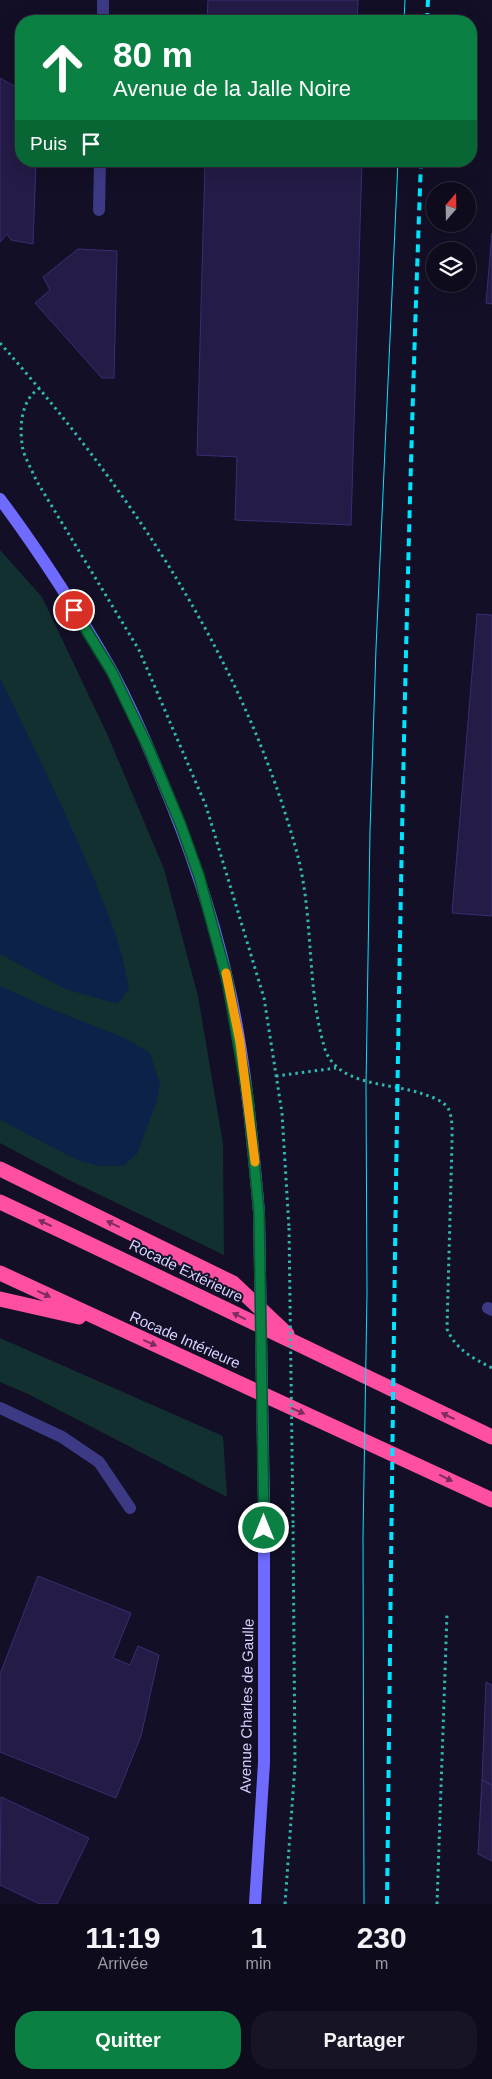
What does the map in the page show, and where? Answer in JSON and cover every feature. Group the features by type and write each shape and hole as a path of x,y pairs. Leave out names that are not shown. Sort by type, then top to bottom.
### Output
{"highway":[{"path":"0,1169 234,1283 299,1345"},
{"name":"Rocade Extérieure","path":"0,1202 159,1276 492,1437"},
{"name":"Rocade Intérieure","path":"0,1273 492,1500"},
{"path":"0,1299 106,1323"}],"main road":[{"name":"Avenue Charles de Gaulle","path":"0,499 36,548 112,672 148,747 180,823 199,876 227,979 248,1099 259,1212 264,1508 264,1763 255,1904"}],"street":[{"path":"103,0 103,15"},
{"path":"99,210 100,167"},
{"path":"0,1408 62,1436 99,1462 130,1508"}],"path":[{"path":"0,343 71,426 143,525 187,596 234,683 270,768 297,854 309,922 314,988 324,1046 330,1060 336,1068 351,1076 416,1091 436,1098 448,1109 452,1142 447,1330 452,1341 467,1354 492,1368"},
{"path":"276,1076 336,1068"},
{"path":"285,1904 295,1765 289,1228"},
{"path":"437,1904 447,1614"}],"green space":[{"path":"0,550 42,597 108,736 164,869 198,996 223,1144 224,1255 69,1180 0,1143"},
{"path":"0,1338 223,1436 227,1497 28,1394 0,1382"}],"water":[{"path":"0,678 65,813 111,922 122,955 129,989 118,1004 65,989 0,954"},
{"path":"0,986 46,1007 127,1039 150,1053 160,1084 157,1101 137,1154 123,1166 100,1166 79,1161 0,1120"}],"building":[{"path":"208,0 358,0 357,15 207,15"},
{"path":"0,78 15,87 15,167 36,167 33,244 11,240 7,234 0,242"},
{"path":"205,167 362,167 351,525 235,520 237,457 197,455"},
{"path":"492,233 492,304 486,303"},
{"path":"78,249 117,251 114,378 102,378 35,303 50,290 43,277"},
{"path":"477,614 492,615 492,916 452,913"},
{"path":"38,1576 131,1613 113,1658 130,1665 138,1646 159,1655 141,1736 116,1798 0,1752 0,1674"},
{"path":"486,1682 492,1685 492,1785 482,1780"},
{"path":"482,1780 492,1785 492,1861 478,1854"},
{"path":"1,1797 89,1838 57,1904 40,1904 0,1885"}],"tram line":[{"path":"404,15 405,0"},
{"path":"364,1904 363,1537 367,1293 366,1087 370,831 376,648 398,167"}],"railway":[{"path":"427,15 428,0"},
{"path":"387,1904 402,815 421,167"}],"slow traffic":[{"path":"226,973 240,1042 255,1162"}],"route":[{"path":"74,610 112,672 148,747 180,823 199,876 227,979 240,1042 248,1099 259,1212 264,1528"}]}
